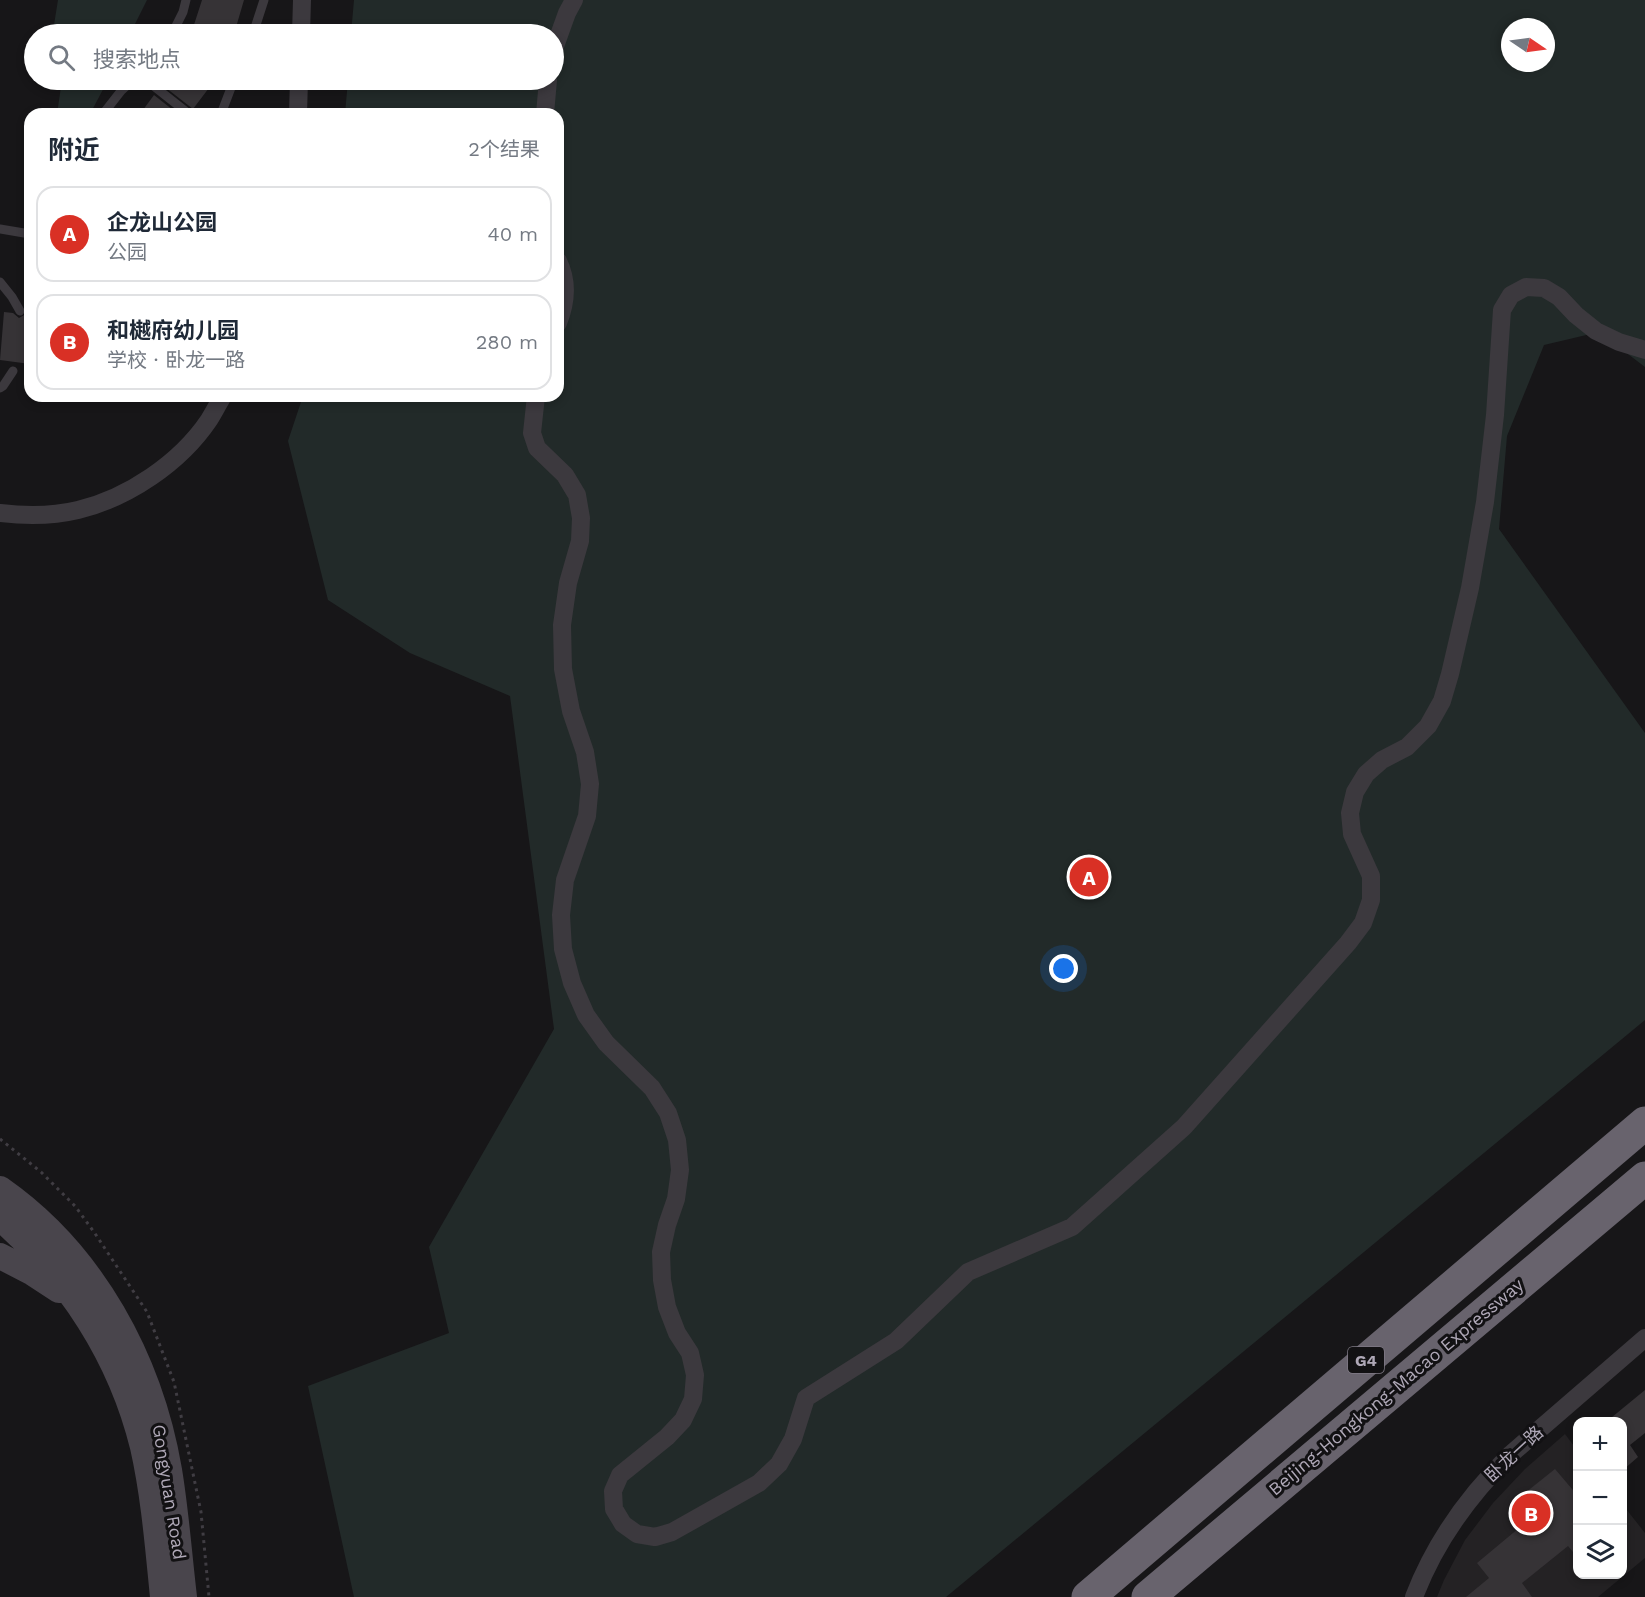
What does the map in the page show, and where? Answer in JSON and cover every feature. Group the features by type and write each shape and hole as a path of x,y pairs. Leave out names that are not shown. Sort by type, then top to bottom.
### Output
{"highway":[{"name":"G4","path":"1088,1597 1645,1123"},
{"name":"Beijing-Hongkong-Macao Expressway","path":"1148,1597 1645,1178"}],"main road":[{"name":"Gongyuan Road","path":"0,1189 29,1211 80,1265 115,1317 141,1369 156,1415 169,1470 184,1597"},
{"name":"Gongyuan Road","path":"0,1218 50,1265 82,1309 110,1356 120,1378 143,1448 152,1498 163,1597"},
{"path":"0,1256 54,1286 82,1309"}],"street":[{"path":"301,24 302,0"},
{"path":"563,24 574,0"},
{"path":"298,108 299,90"},
{"path":"546,108 547,90"},
{"path":"564,279 566,294 564,301"},
{"path":"535,402 532,433 537,448 565,475 577,495 581,518 580,541 568,583 562,625 563,669 571,711 585,752 590,784 586,816 565,880 561,915 563,949 572,983 586,1015 606,1043 652,1088 668,1113 677,1140 680,1170 676,1199 667,1225 662,1252 662,1280 667,1307 677,1333 690,1353 695,1376 693,1398 683,1420 667,1437 620,1475 613,1491 614,1509 623,1524 637,1534 655,1537 672,1532 759,1483 780,1464 793,1439 806,1398 896,1341 968,1272 1072,1227 1184,1126 1348,943 1364,923 1371,900 1371,876 1352,834 1350,813 1355,792 1366,774 1382,760 1407,747 1428,726 1442,701 1450,674 1470,588 1485,502 1496,415 1502,310 1511,295 1526,287 1544,288 1559,297 1576,315 1596,330 1619,342 1645,350"},
{"path":"0,513 45,515 78,510 131,489 164,467 186,447 208,421 219,402"},
{"name":"卧龙一路","path":"1414,1597 1448,1529 1482,1483 1511,1454 1645,1338"}],"lane":[{"path":"177,24 186,0"},
{"path":"256,24 264,0"},
{"path":"108,108 122,90"},
{"path":"159,90 181,108"},
{"path":"223,108 230,90"},
{"path":"0,229 24,233"},
{"path":"0,282 20,311"},
{"path":"0,388 13,371"}],"shaded area":[{"path":"58,0 147,0 135,24 54,24"},
{"path":"354,0 1645,0 1645,367 1599,332 1544,345 1507,436 1499,529 1645,733 1645,1020 946,1597 354,1597 308,1386 449,1333 429,1247 554,1029 510,696 410,653 328,600 288,441 301,402 564,402 564,108 346,108 347,90 564,90 564,24 352,24"},
{"path":"61,90 103,90 93,108 58,108"},
{"path":"1565,1434 1573,1445 1573,1579 1620,1579 1598,1597 1437,1597 1465,1540 1493,1503 1525,1469"},
{"path":"1627,1510 1645,1533 1645,1558 1627,1573"}],"building":[{"path":"202,0 244,0 237,24 194,24"},
{"path":"169,90 207,90 192,108"},
{"path":"154,95 170,108 144,108"},
{"path":"4,312 13,313 19,318 24,315 24,363 0,360"},
{"path":"1645,1390 1645,1433 1630,1445 1638,1457 1627,1467 1627,1417 1612,1417"},
{"path":"1555,1469 1573,1490 1573,1552 1568,1546 1522,1583 1532,1597 1466,1597 1489,1578 1477,1563 1525,1523 1510,1505"}],"place":[{"name":"企龙山公园","path":"1089,877"},
{"name":"和樾府幼儿园","path":"1531,1513"}]}
